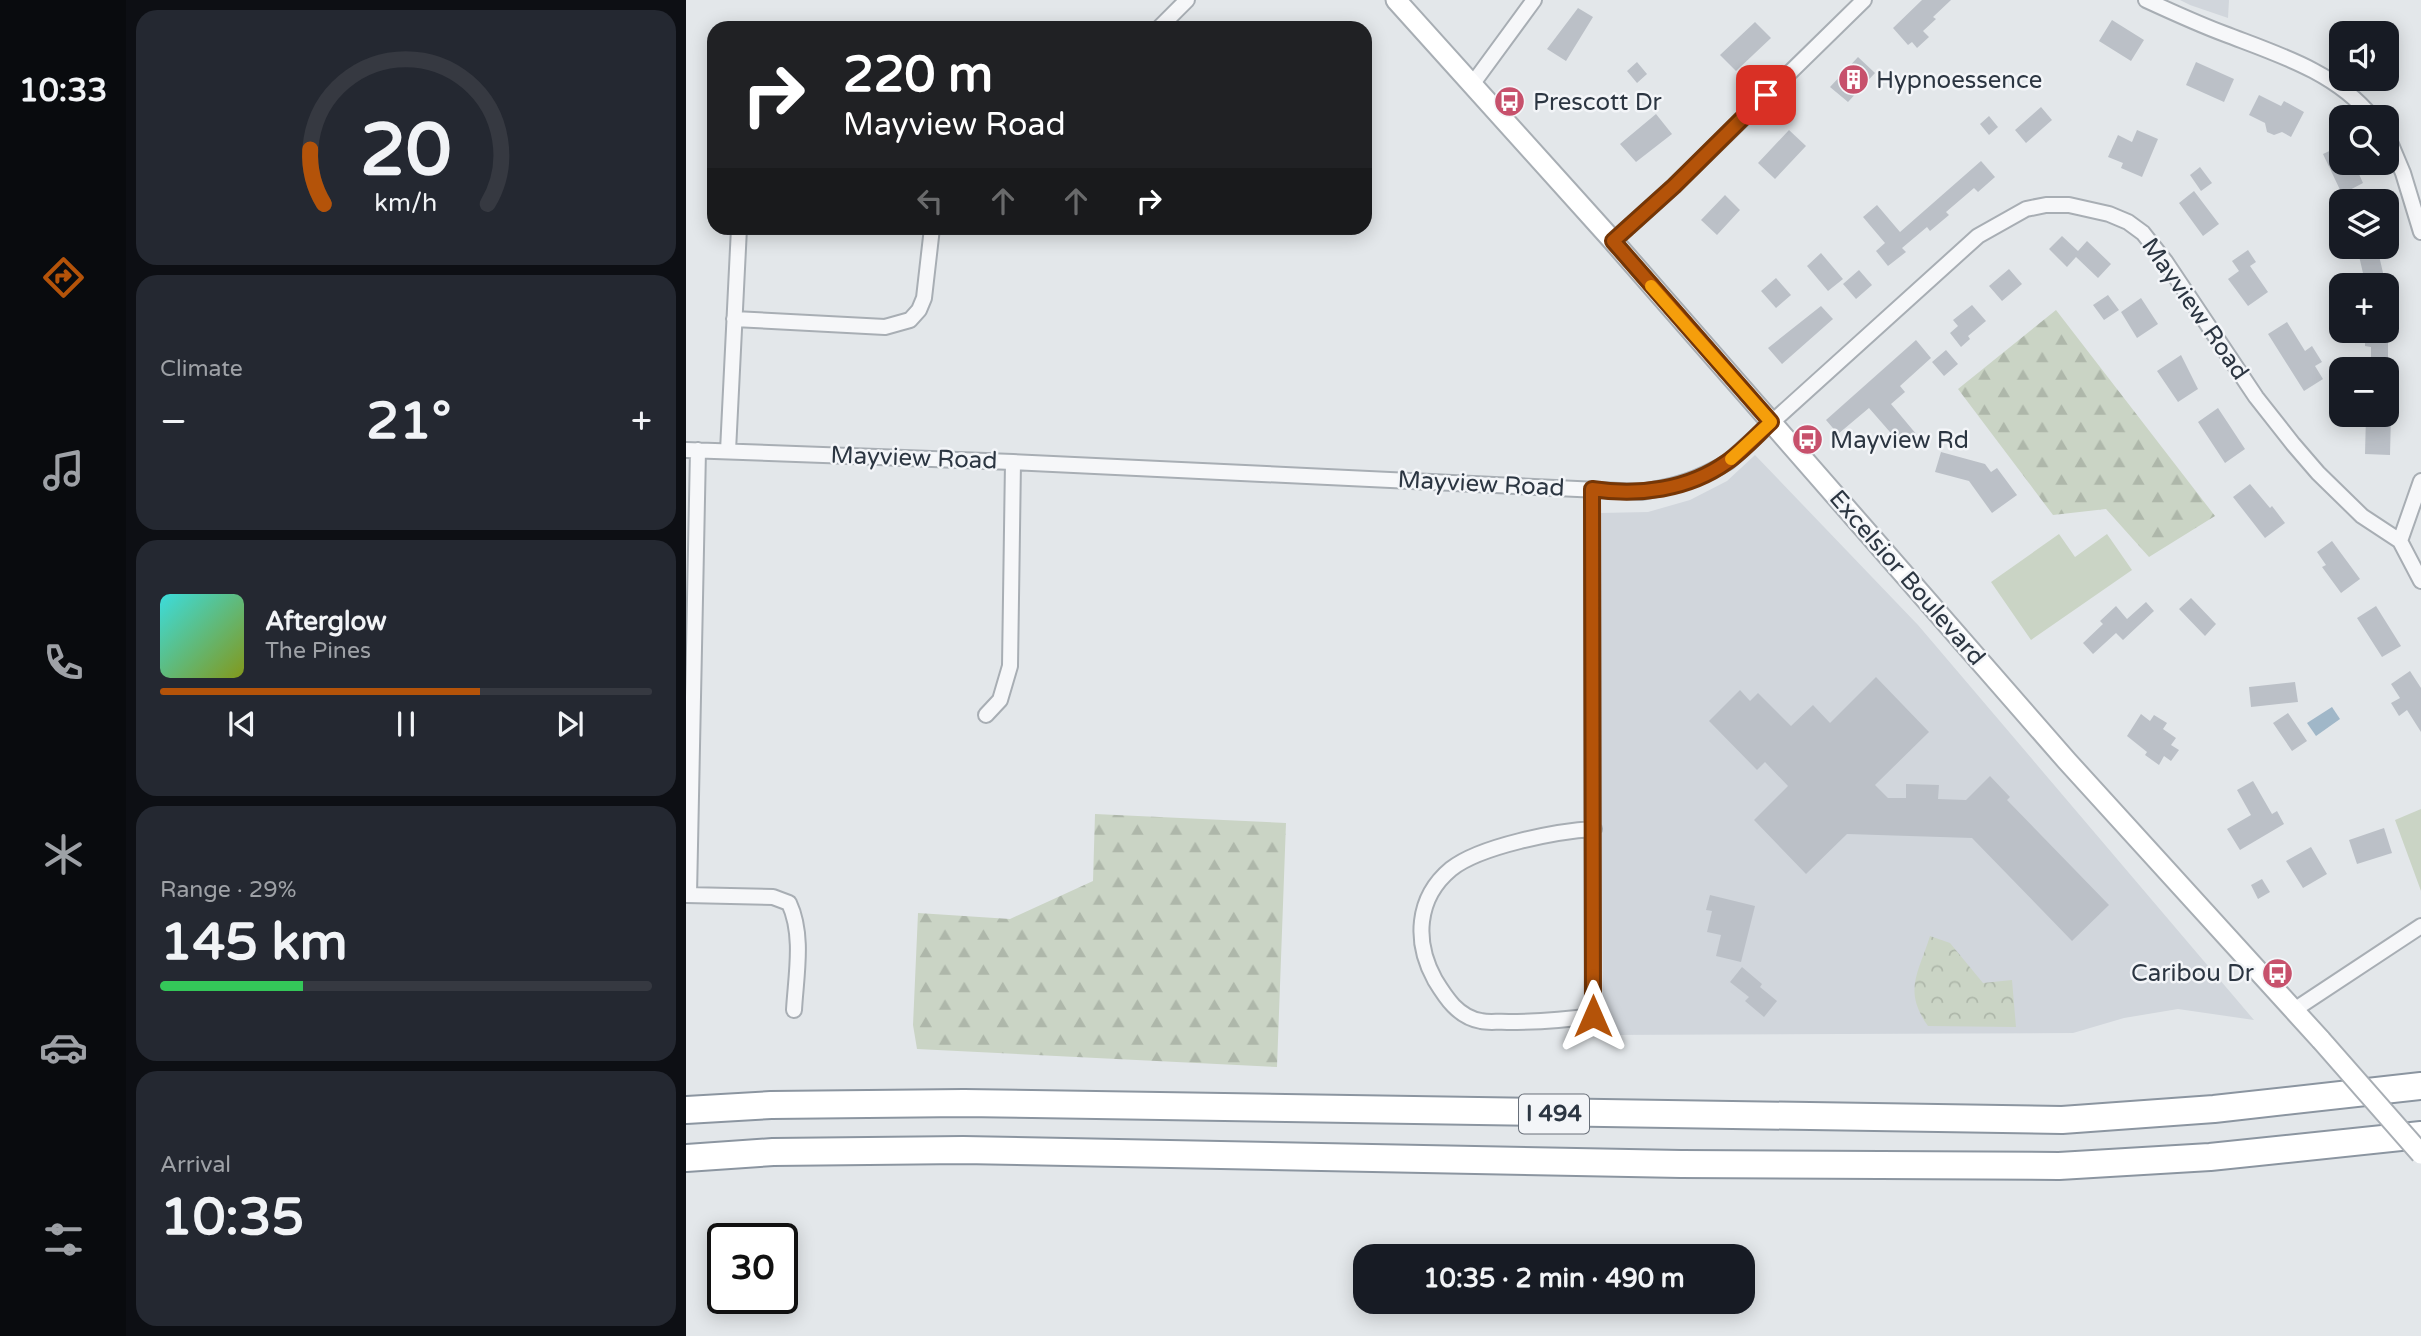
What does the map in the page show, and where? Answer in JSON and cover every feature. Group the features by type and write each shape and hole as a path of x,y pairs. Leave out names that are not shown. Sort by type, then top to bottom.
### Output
{"highway":[{"name":"I 494","path":"686,1110 771,1105 964,1103 2062,1120 2214,1109 2421,1086"},
{"name":"I 494","path":"686,1158 773,1152 963,1150 1681,1164 2059,1166 2210,1157 2421,1135"}],"main road":[{"name":"Excelsior Boulevard","path":"1396,0 1613,241 2076,770 2421,1154"}],"street":[{"path":"1165,21 1187,0"},
{"path":"1471,86 1534,0"},
{"path":"1613,241 1674,186 1864,0"},
{"path":"2146,0 2304,65 2344,90 2360,105"},
{"path":"2399,164 2421,232"},
{"name":"Mayview Road","path":"692,450 1013,462 1641,492 1675,486 1701,478 1728,462 1978,236 2026,209 2046,205 2069,205 2091,209 2128,222 2143,233 2165,261 2256,397 2293,444 2362,516 2400,541"},
{"path":"728,451 739,235"},
{"path":"734,319 885,327 910,320 919,310 923,298 931,235"},
{"path":"692,450 687,895 772,897 789,903 795,917 797,933 794,1010"},
{"path":"986,715 1000,700 1010,666 1013,462"},
{"path":"2421,481 2400,541 2421,581"},
{"path":"1592,489 1594,829 1593,1016 1481,1021 1465,1015 1452,1005 1432,974 1423,953 1421,917 1437,884 1451,869 1481,853 1566,831 1594,829"},
{"path":"2294,1010 2421,926"}],"shaded area":[{"path":"2180,0 2229,0 2228,18 2190,5"},
{"path":"1755,455 1918,625 2254,1020 2178,1009 2124,1018 2073,1033 1603,1035 1600,513 1648,512 1690,500 1727,481"}],"green space":[{"path":"2056,310 2215,516 2149,557 2106,509 2053,515 1958,389"},
{"path":"2059,534 2075,557 2107,534 2132,570 2031,640 1991,582"},
{"path":"2421,809 2421,891 2395,820"},
{"path":"1095,814 1286,823 1277,1067 917,1049 913,1025 918,913 1010,919 1093,881"},
{"path":"1930,936 1950,943 1983,983 2012,980 2016,1027 1928,1026 1920,1014 1914,992"}],"water":[{"path":"2332,707 2340,719 2316,736 2307,723"}],"building":[{"path":"1922,0 1951,0 1923,31 1929,37 1917,48 1912,42 1908,45 1893,28"},
{"path":"1578,8 1593,17 1566,61 1547,49"},
{"path":"2112,20 2144,40 2131,61 2099,41"},
{"path":"1755,22 1771,38 1736,71 1720,55"},
{"name":"Hypnoessence","path":"1858,57 1875,73 1848,102 1830,87"},
{"path":"1637,62 1647,74 1637,83 1627,71"},
{"path":"2196,62 2234,79 2224,102 2186,85"},
{"path":"2259,95 2281,106 2284,101 2304,112 2291,137 2282,132 2274,135 2267,132 2265,123 2249,115"},
{"path":"2041,107 2052,120 2026,143 2015,130"},
{"path":"1656,114 1672,134 1636,162 1620,144"},
{"path":"1989,116 1998,127 1989,135 1980,124"},
{"path":"1789,130 1806,146 1775,179 1758,163"},
{"path":"2137,130 2158,139 2142,177 2121,168 2123,163 2108,157 2118,135 2132,142"},
{"path":"2329,151 2329,167 2323,154"},
{"path":"1981,161 1995,177 1978,192 1974,188 1946,212 1949,215 1930,231 1927,227 1902,248 1906,252 1888,266 1876,251 1885,243 1863,217 1877,205 1900,232"},
{"path":"2200,167 2212,183 2201,191 2190,175"},
{"path":"2333,175 2359,175 2363,183 2352,189 2340,189"},
{"path":"2194,191 2219,224 2203,236 2179,203"},
{"path":"1725,195 1740,210 1717,235 1701,220"},
{"path":"2062,236 2078,251 2087,241 2111,264 2098,278 2076,257 2067,267 2049,249"},
{"path":"2248,250 2256,262 2250,266 2268,292 2248,306 2228,279 2239,271 2232,261"},
{"path":"1821,253 1843,279 1828,291 1807,266"},
{"path":"2360,259 2380,259 2383,273 2363,273"},
{"path":"2009,269 2022,284 2002,301 1989,286"},
{"path":"1859,270 1872,285 1856,299 1843,284"},
{"path":"1776,278 1791,295 1776,308 1761,291"},
{"path":"2108,295 2119,310 2104,320 2093,305"},
{"path":"2141,298 2158,324 2137,338 2121,312"},
{"path":"1972,305 1986,321 1968,336 1970,339 1961,347 1950,333 1958,326 1953,320"},
{"path":"1821,306 1833,319 1782,364 1768,348"},
{"path":"2287,322 2305,351 2312,346 2322,362 2315,366 2323,379 2304,391 2268,334"},
{"path":"1916,340 1931,358 1900,386 1905,392 1891,404 1917,435 1903,447 1869,408 1838,434 1826,420"},
{"path":"2365,343 2388,343 2388,357 2371,357 2371,347 2365,346"},
{"path":"1946,350 1958,364 1944,376 1932,362"},
{"path":"2181,355 2198,389 2178,402 2157,371"},
{"path":"2218,408 2245,449 2225,463 2198,422"},
{"path":"2366,427 2391,427 2390,455 2365,454"},
{"path":"1941,452 1985,464 1991,472 1997,468 2017,495 1992,513 1969,481 1935,472"},
{"path":"2250,484 2285,523 2265,538 2233,497"},
{"path":"2332,541 2360,579 2341,593 2322,567 2326,565 2317,552"},
{"path":"2191,598 2216,624 2205,636 2179,609"},
{"path":"2146,602 2154,611 2123,640 2116,633 2093,654 2083,643 2103,624 2100,621 2116,606 2127,619"},
{"path":"2376,606 2401,646 2382,657 2357,618"},
{"path":"2410,671 2421,688 2421,732 2407,710 2399,716 2391,703 2400,698 2391,684"},
{"path":"1876,677 1929,732 1875,785 1888,798 1906,798 1906,784 1939,785 1938,799 1966,800 1990,776 2010,797 2007,800 2109,905 2072,941 1972,838 1847,834 1806,874 1754,820 1788,786 1765,762 1757,770 1709,721 1740,690 1750,701 1758,693 1791,726 1813,705 1830,723"},
{"path":"2295,682 2298,702 2251,707 2249,687"},
{"path":"2288,713 2307,741 2292,751 2273,723"},
{"path":"2141,714 2150,721 2154,715 2167,723 2163,729 2176,738 2171,745 2179,750 2171,761 2164,756 2159,765 2127,736"},
{"path":"2253,781 2272,814 2277,811 2284,824 2240,850 2227,829 2251,815 2237,790"},
{"path":"2384,828 2392,853 2357,864 2349,840"},
{"path":"2311,847 2327,874 2303,888 2286,861"},
{"path":"2262,879 2270,892 2258,899 2251,885"},
{"path":"1710,895 1755,906 1741,962 1716,956 1721,935 1707,932 1712,911 1706,910"},
{"path":"1742,967 1777,1001 1764,1017 1745,1001 1749,997 1730,982"}],"slow traffic":[{"path":"1651,286 1771,422 1731,459"}],"place":[{"name":"Hypnoessence","path":"1853,80"},
{"name":"Prescott Dr","path":"1510,102"},
{"name":"Mayview Rd","path":"1807,440"},
{"name":"Caribou Dr","path":"2277,973"}],"route":[{"path":"1593,1016 1592,489 1641,492 1701,478 1728,462 1771,422 1613,241 1674,186 1766,95"}]}
